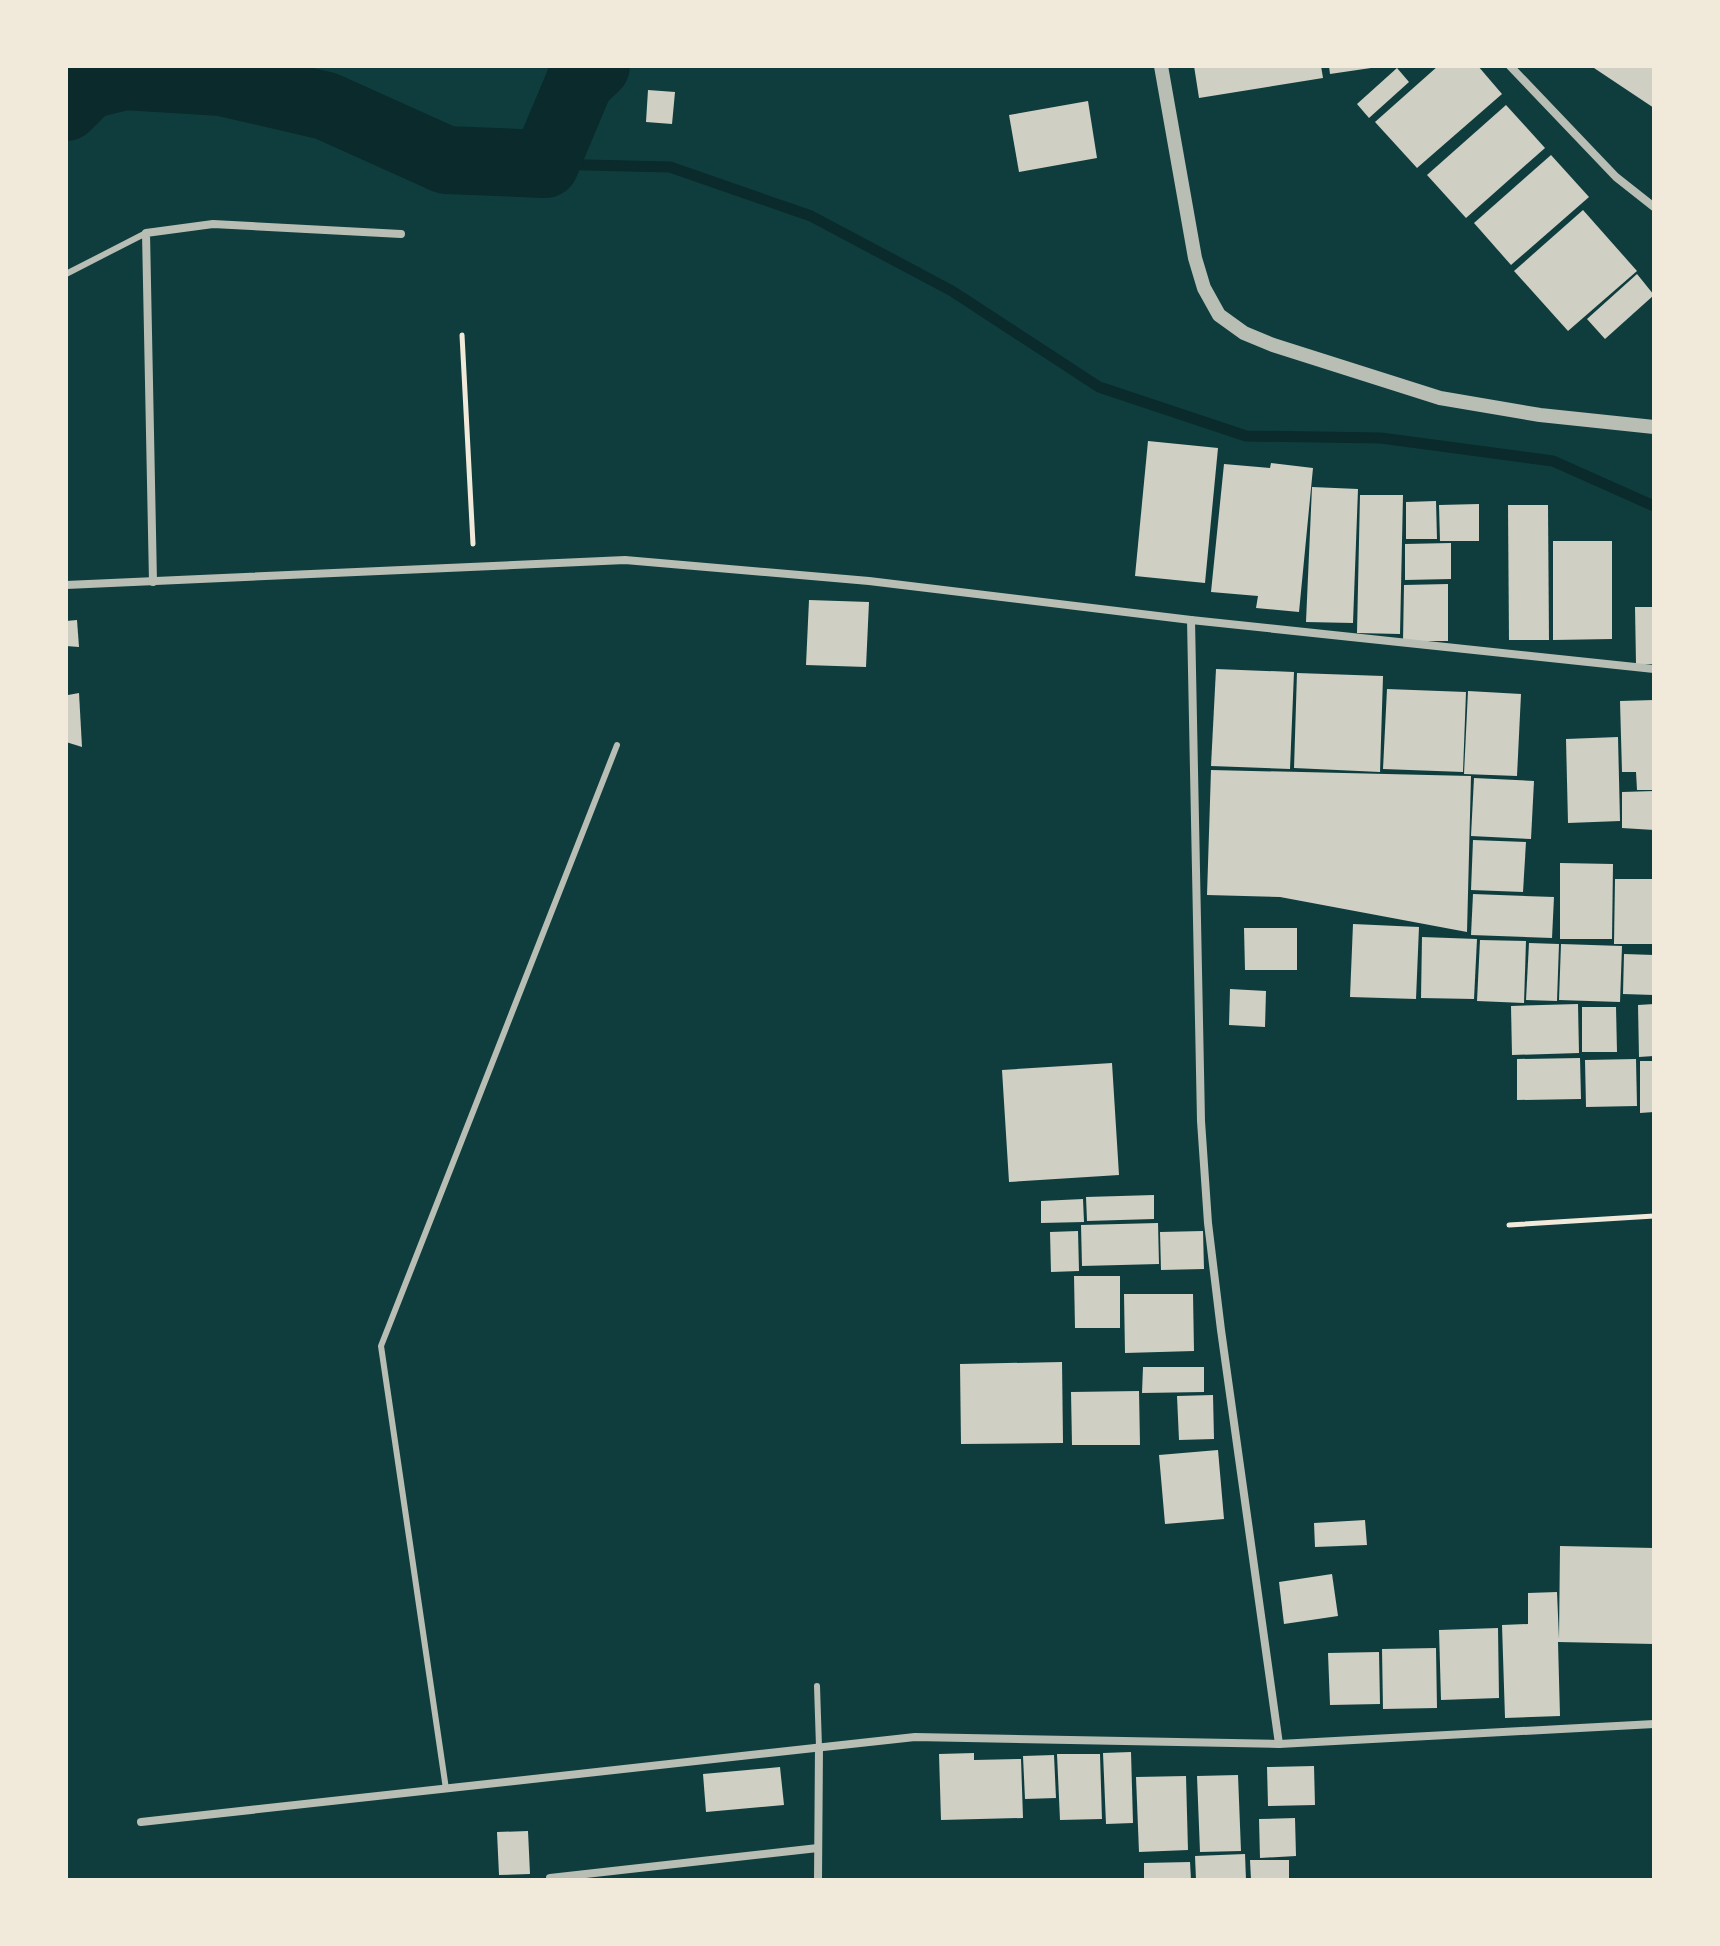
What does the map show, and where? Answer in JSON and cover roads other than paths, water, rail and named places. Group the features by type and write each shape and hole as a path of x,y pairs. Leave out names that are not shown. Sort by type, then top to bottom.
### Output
{"street":[{"path":"1161,66 1192,243 1204,288 1219,315 1244,333 1440,398 1540,415 1654,427"},
{"path":"1510,66 1616,177 1654,207"},
{"path":"153,582 146,233 213,224 401,234"},
{"path":"66,585 625,560 869,581 1191,620 1654,669"},
{"path":"1191,620 1201,1121 1207,1208 1279,1744"},
{"path":"141,1822 915,1737 1279,1744 1654,1724"},
{"path":"818,1880 819,1747"},
{"path":"550,1878 818,1848"}],"lane":[{"path":"66,274 146,233"},
{"path":"446,1789 381,1346 617,745"},
{"path":"817,1686 819,1747"}],"waterway":[{"path":"66,107 88,85 125,76 222,82 326,106 446,160 545,164 580,81 596,66"},
{"path":"545,164 670,167 811,216 952,291 1099,387 1246,436 1381,438 1553,461 1654,506"}]}
